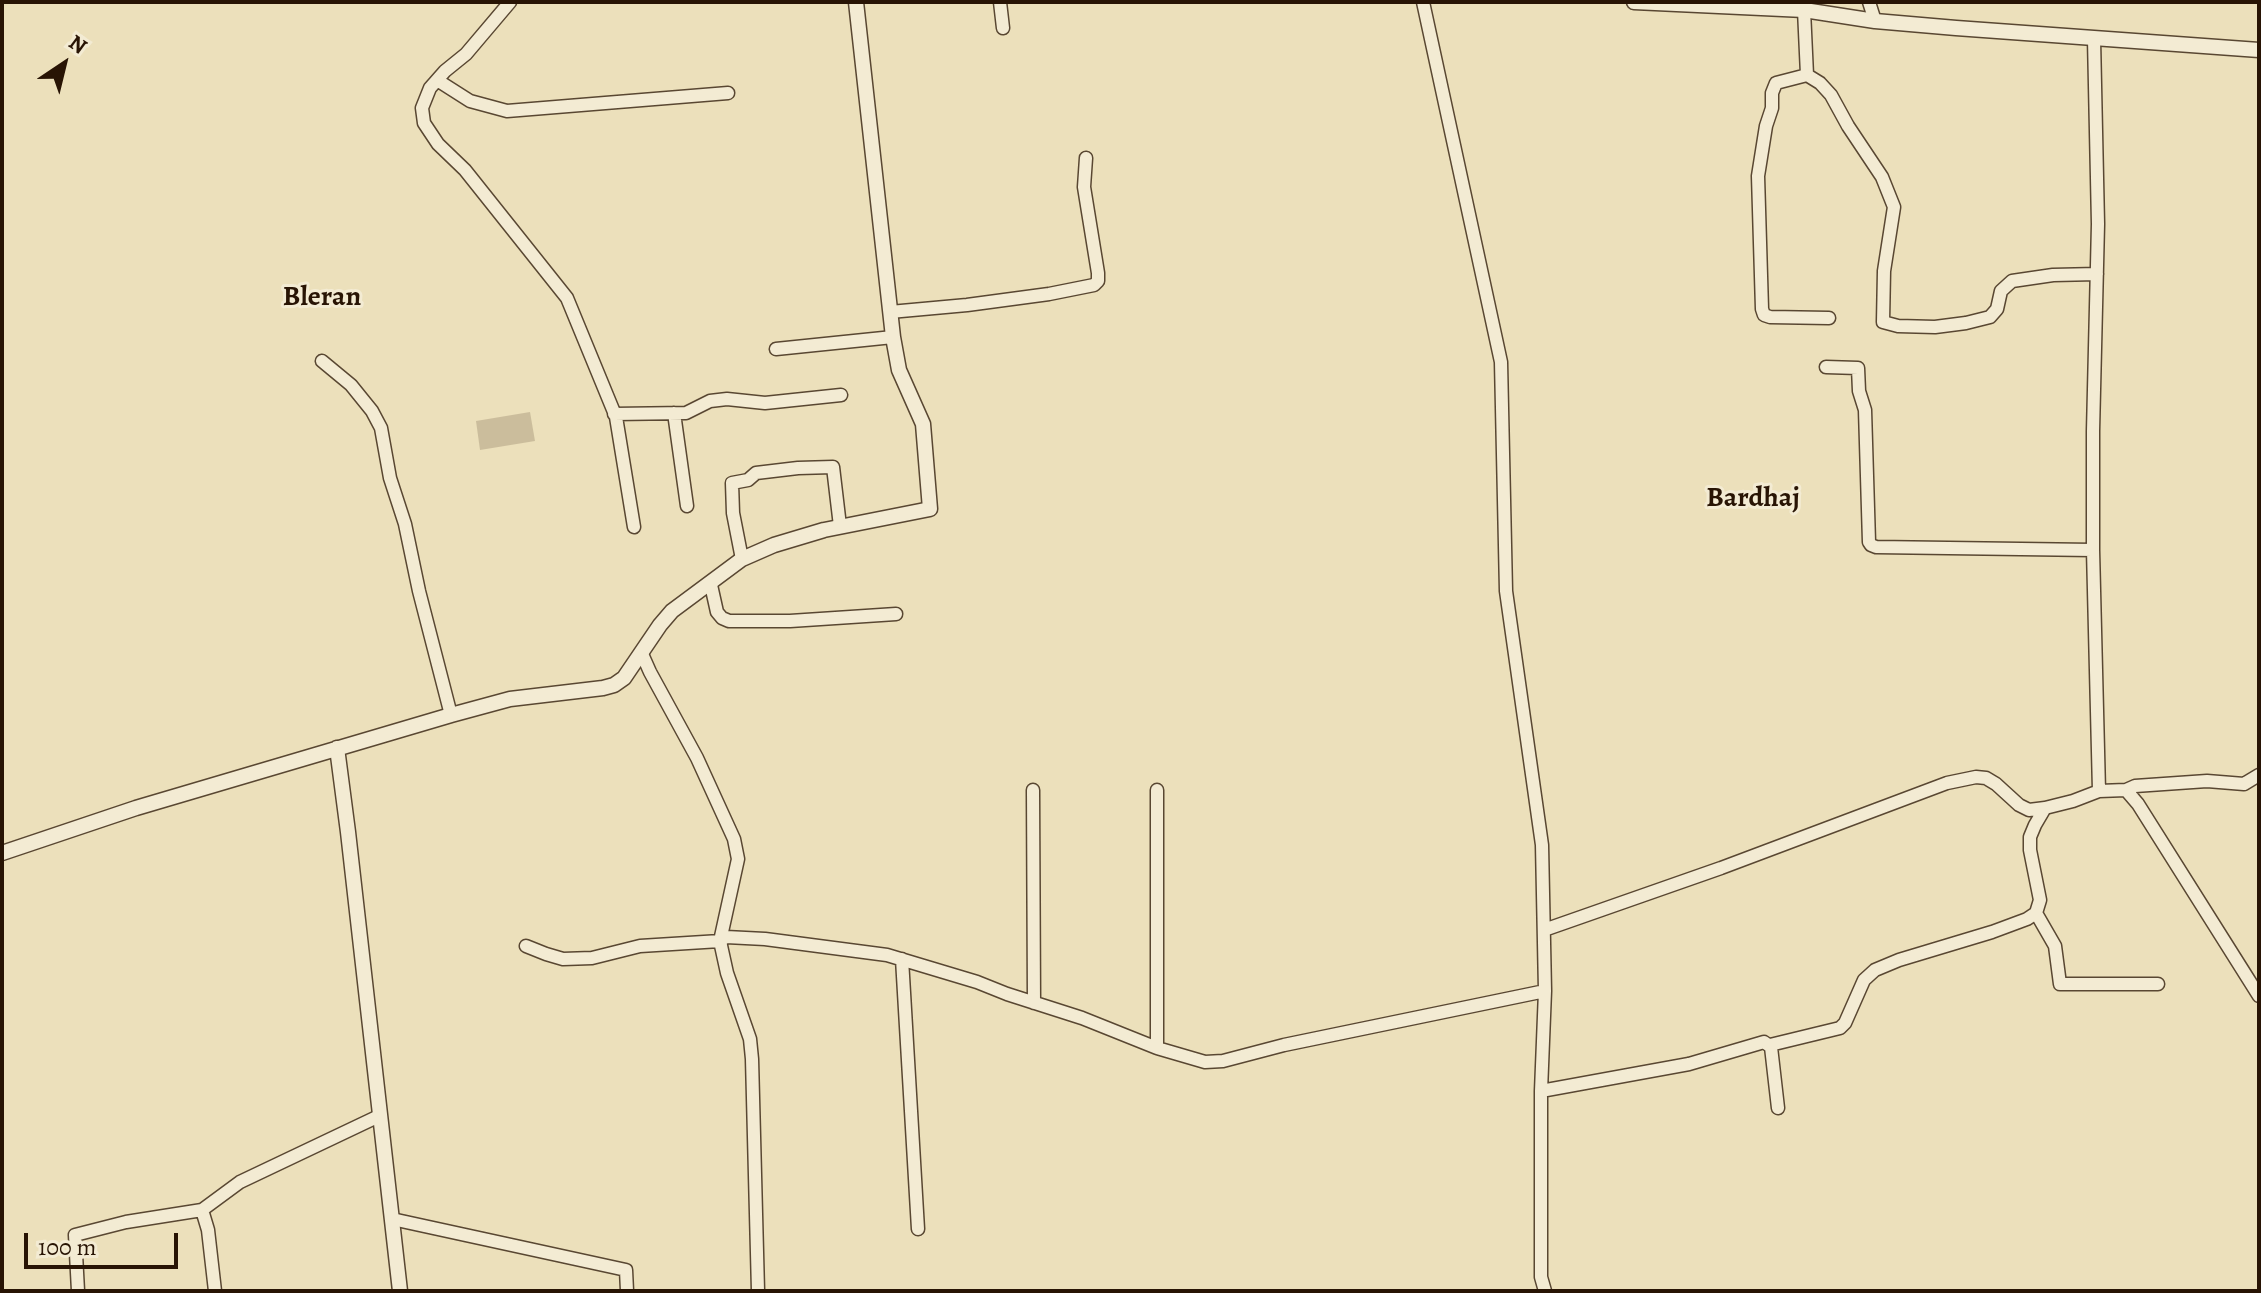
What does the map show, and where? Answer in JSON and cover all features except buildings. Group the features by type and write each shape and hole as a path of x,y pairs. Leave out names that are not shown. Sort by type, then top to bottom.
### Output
{"street":[{"path":"510,2 466,54 430,88 422,108 424,123 438,144 465,170 567,298 614,414 634,527"},
{"path":"2,853 136,808 451,715 510,699 603,688 624,678 672,611 742,559 774,545 840,526 921,512 931,507 923,424 899,370 893,337 856,2"},
{"path":"1000,2 1003,28"},
{"path":"1423,2 1501,362 1506,591 1542,845 1545,991 1541,1091 1541,1277 1545,1291"},
{"path":"1634,2 1804,10 1875,21 2259,50"},
{"path":"1869,2 1875,21"},
{"path":"1804,10 1807,75"},
{"path":"2094,39 2098,224 2093,550 2099,791"},
{"path":"1829,318 1770,317 1764,315 1762,309 1758,176 1772,108 1772,93 1776,83 1807,75 1831,95 1882,177 1894,207 1884,271 1883,322 1898,326 1935,327 1966,323 1990,317 1997,309 2001,291 2012,281 2053,275 2097,274"},
{"path":"437,80 470,101 507,111 728,93"},
{"path":"890,312 967,305 1094,285 1098,281 1098,273 1084,187 1086,158"},
{"path":"776,349 893,337"},
{"path":"322,361 351,385 381,428 390,478 405,524 451,715"},
{"path":"1826,367 1858,368 1860,374 1859,391 1865,410 1871,545 2093,550"},
{"path":"614,414 686,413 710,401 727,399 765,403 841,395"},
{"path":"674,413 687,506"},
{"path":"742,559 733,513 732,483 748,480 756,473 833,467 840,526"},
{"path":"711,585 717,612 729,621 790,621 896,614"},
{"path":"642,654 697,758 734,839 738,859 720,941 727,973 750,1039 758,1291"},
{"path":"337,748 400,1291"},
{"path":"1544,930 1721,868 1947,783 1986,778 2029,810 2073,801 2099,791 2207,781 2244,784 2259,775"},
{"path":"1033,790 1034,1003"},
{"path":"1157,790 1157,1048"},
{"path":"2126,790 2138,804 2259,996"},
{"path":"1541,1091 1689,1064 1764,1042 1770,1045 1840,1028 1864,980 1875,970 1992,932 2036,913 2040,900 2030,837 2045,808"},
{"path":"2036,913 2055,946 2060,984 2158,984"},
{"path":"526,946 563,959 592,958 640,946 720,941 726,937 887,955 977,982 1157,1048 1205,1062 1223,1061 1284,1045 1545,991"},
{"path":"902,959 918,1229"},
{"path":"1770,1045 1778,1108"},
{"path":"78,1291 75,1235 126,1222 202,1210 240,1182 379,1116"},
{"path":"202,1210 208,1230 215,1291"},
{"path":"392,1219 626,1270 627,1291"}],"shaded area":[{"path":"530,412 535,441 480,450 476,421"}],"district":[{"name":"Bleran","path":"322,298"},
{"name":"Bardhaj","path":"1753,499"}]}
